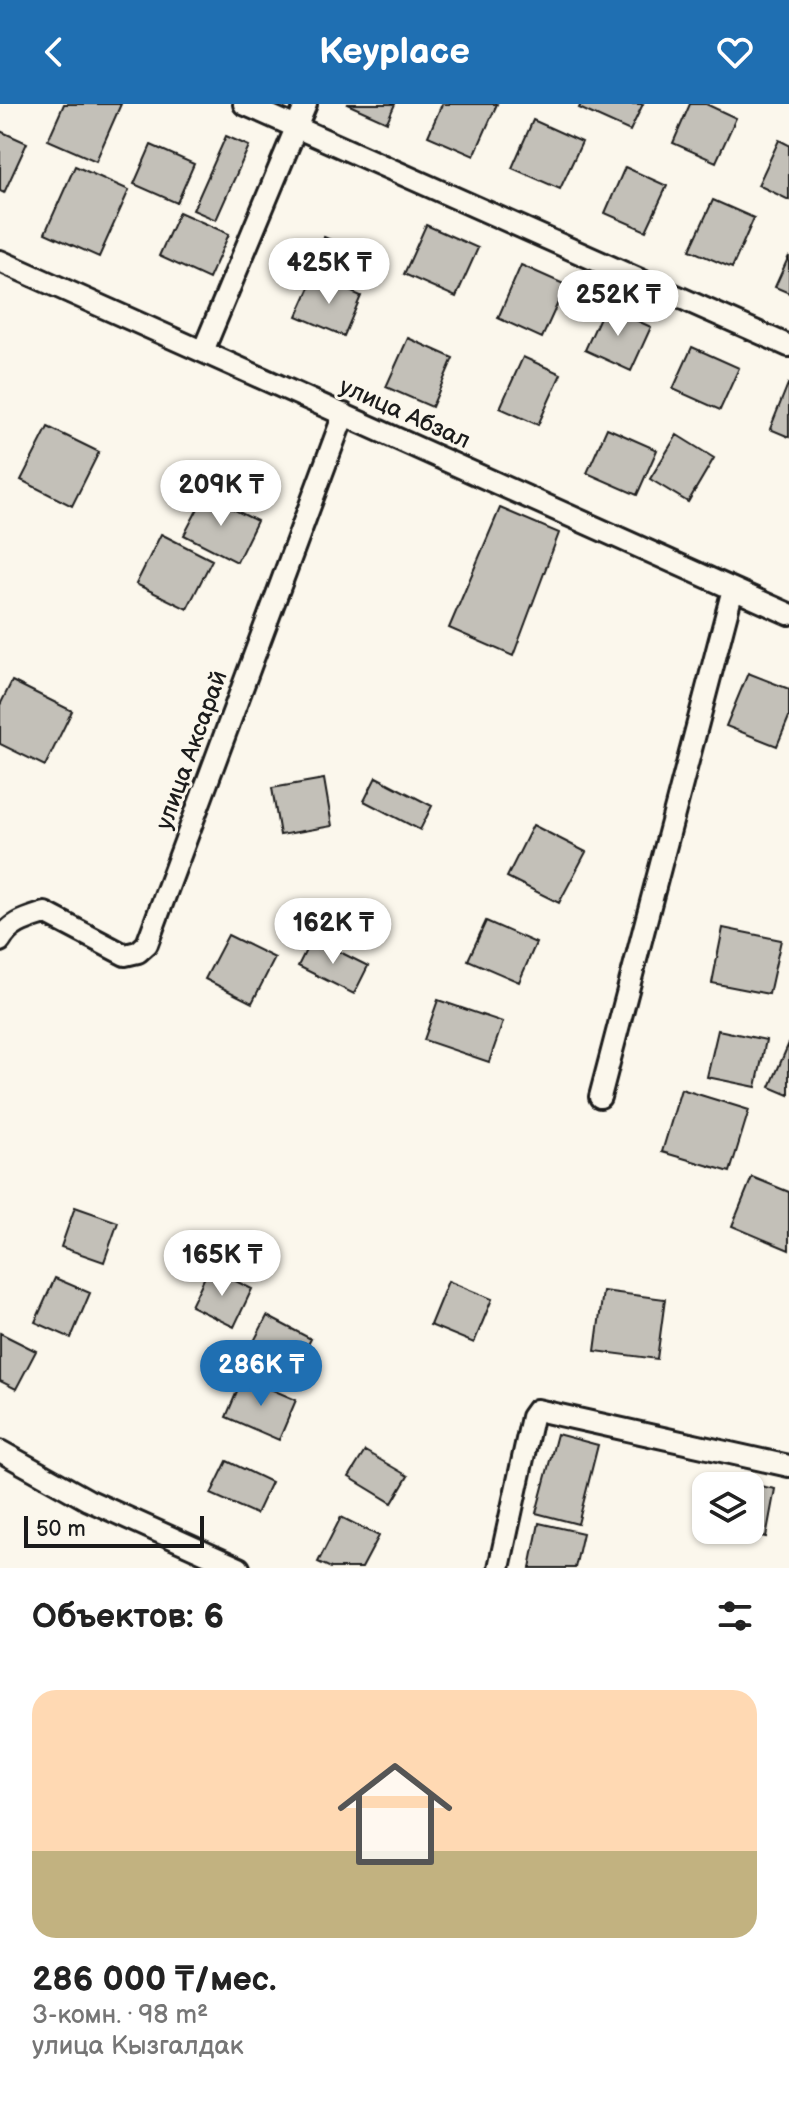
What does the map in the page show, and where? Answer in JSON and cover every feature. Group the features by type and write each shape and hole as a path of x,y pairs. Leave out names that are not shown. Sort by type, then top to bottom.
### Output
{"street":[{"path":"244,104 789,346"},
{"path":"203,351 306,104"},
{"name":"улица Абзал","path":"0,261 789,614"},
{"name":"улица Аксарай","path":"0,941 5,931 22,920 45,913 125,955 138,952 147,944 344,414"},
{"path":"600,1097 733,589"},
{"path":"499,1568 532,1417 537,1410 789,1466"},
{"path":"0,1451 88,1500 239,1568"}],"building":[{"path":"64,104 121,104 96,161 48,140"},
{"path":"347,104 395,104 387,122"},
{"path":"442,104 497,104 474,156 428,136"},
{"path":"581,104 643,104 630,131 579,108"},
{"path":"690,104 706,104 736,118 716,162 673,143"},
{"path":"533,120 582,142 560,189 512,168"},
{"path":"0,131 27,143 4,193 0,191"},
{"path":"226,136 249,146 216,220 193,210"},
{"path":"779,140 789,145 789,200 758,185"},
{"path":"151,145 194,164 177,203 134,184"},
{"path":"75,166 129,190 99,257 45,233"},
{"path":"625,167 667,186 646,231 605,213"},
{"path":"713,200 754,218 732,268 690,250"},
{"path":"179,212 229,234 209,279 159,256"},
{"path":"426,225 478,248 456,297 404,274"},
{"path":"324,237 381,262 369,289 312,264"},
{"path":"789,256 789,293 775,287"},
{"path":"521,265 566,285 542,338 498,318"},
{"path":"315,276 361,296 344,336 297,316"},
{"path":"605,306 651,327 631,371 585,350"},
{"path":"408,338 453,358 432,407 386,387"},
{"path":"692,347 739,368 720,410 673,389"},
{"path":"523,357 561,374 538,425 500,408"},
{"path":"789,385 789,437 770,429"},
{"path":"48,427 99,452 72,506 21,480"},
{"path":"607,428 657,450 637,495 587,473"},
{"path":"677,435 714,458 688,502 650,479"},
{"path":"205,495 257,521 237,562 184,535"},
{"path":"500,508 559,533 513,656 449,628"},
{"path":"161,534 212,560 187,609 136,584"},
{"path":"748,673 789,689 789,717 777,746 726,726"},
{"path":"12,681 72,711 45,766 0,744 0,705"},
{"path":"376,777 432,806 420,830 364,801"},
{"path":"324,779 332,826 280,835 272,788"},
{"path":"533,825 586,852 559,903 507,877"},
{"path":"486,921 536,943 519,982 468,960"},
{"path":"723,928 781,940 769,994 712,983"},
{"path":"228,935 275,958 252,1003 205,979"},
{"path":"312,938 368,966 354,994 298,966"},
{"path":"438,1000 503,1022 489,1062 424,1040"},
{"path":"718,1030 766,1040 756,1087 707,1077"},
{"path":"789,1043 789,1095 770,1087"},
{"path":"681,1089 749,1110 730,1172 662,1152"},
{"path":"752,1177 789,1192 789,1250 732,1226"},
{"path":"75,1207 118,1222 104,1262 61,1247"},
{"path":"209,1268 252,1289 234,1327 191,1306"},
{"path":"55,1278 90,1293 71,1338 35,1322"},
{"path":"448,1281 492,1299 474,1343 430,1325"},
{"path":"603,1291 665,1299 657,1359 595,1351"},
{"path":"267,1316 311,1339 292,1375 248,1353"},
{"path":"0,1333 36,1351 16,1389 0,1381"},
{"path":"243,1377 296,1400 279,1440 226,1417"},
{"path":"557,1434 598,1445 578,1524 536,1513"},
{"path":"365,1451 408,1476 392,1503 349,1477"},
{"path":"227,1461 271,1482 256,1514 211,1494"},
{"path":"764,1487 775,1489 764,1537"},
{"path":"341,1517 379,1536 362,1568 331,1568 318,1562"},
{"path":"539,1523 583,1533 575,1568 530,1568"}]}
